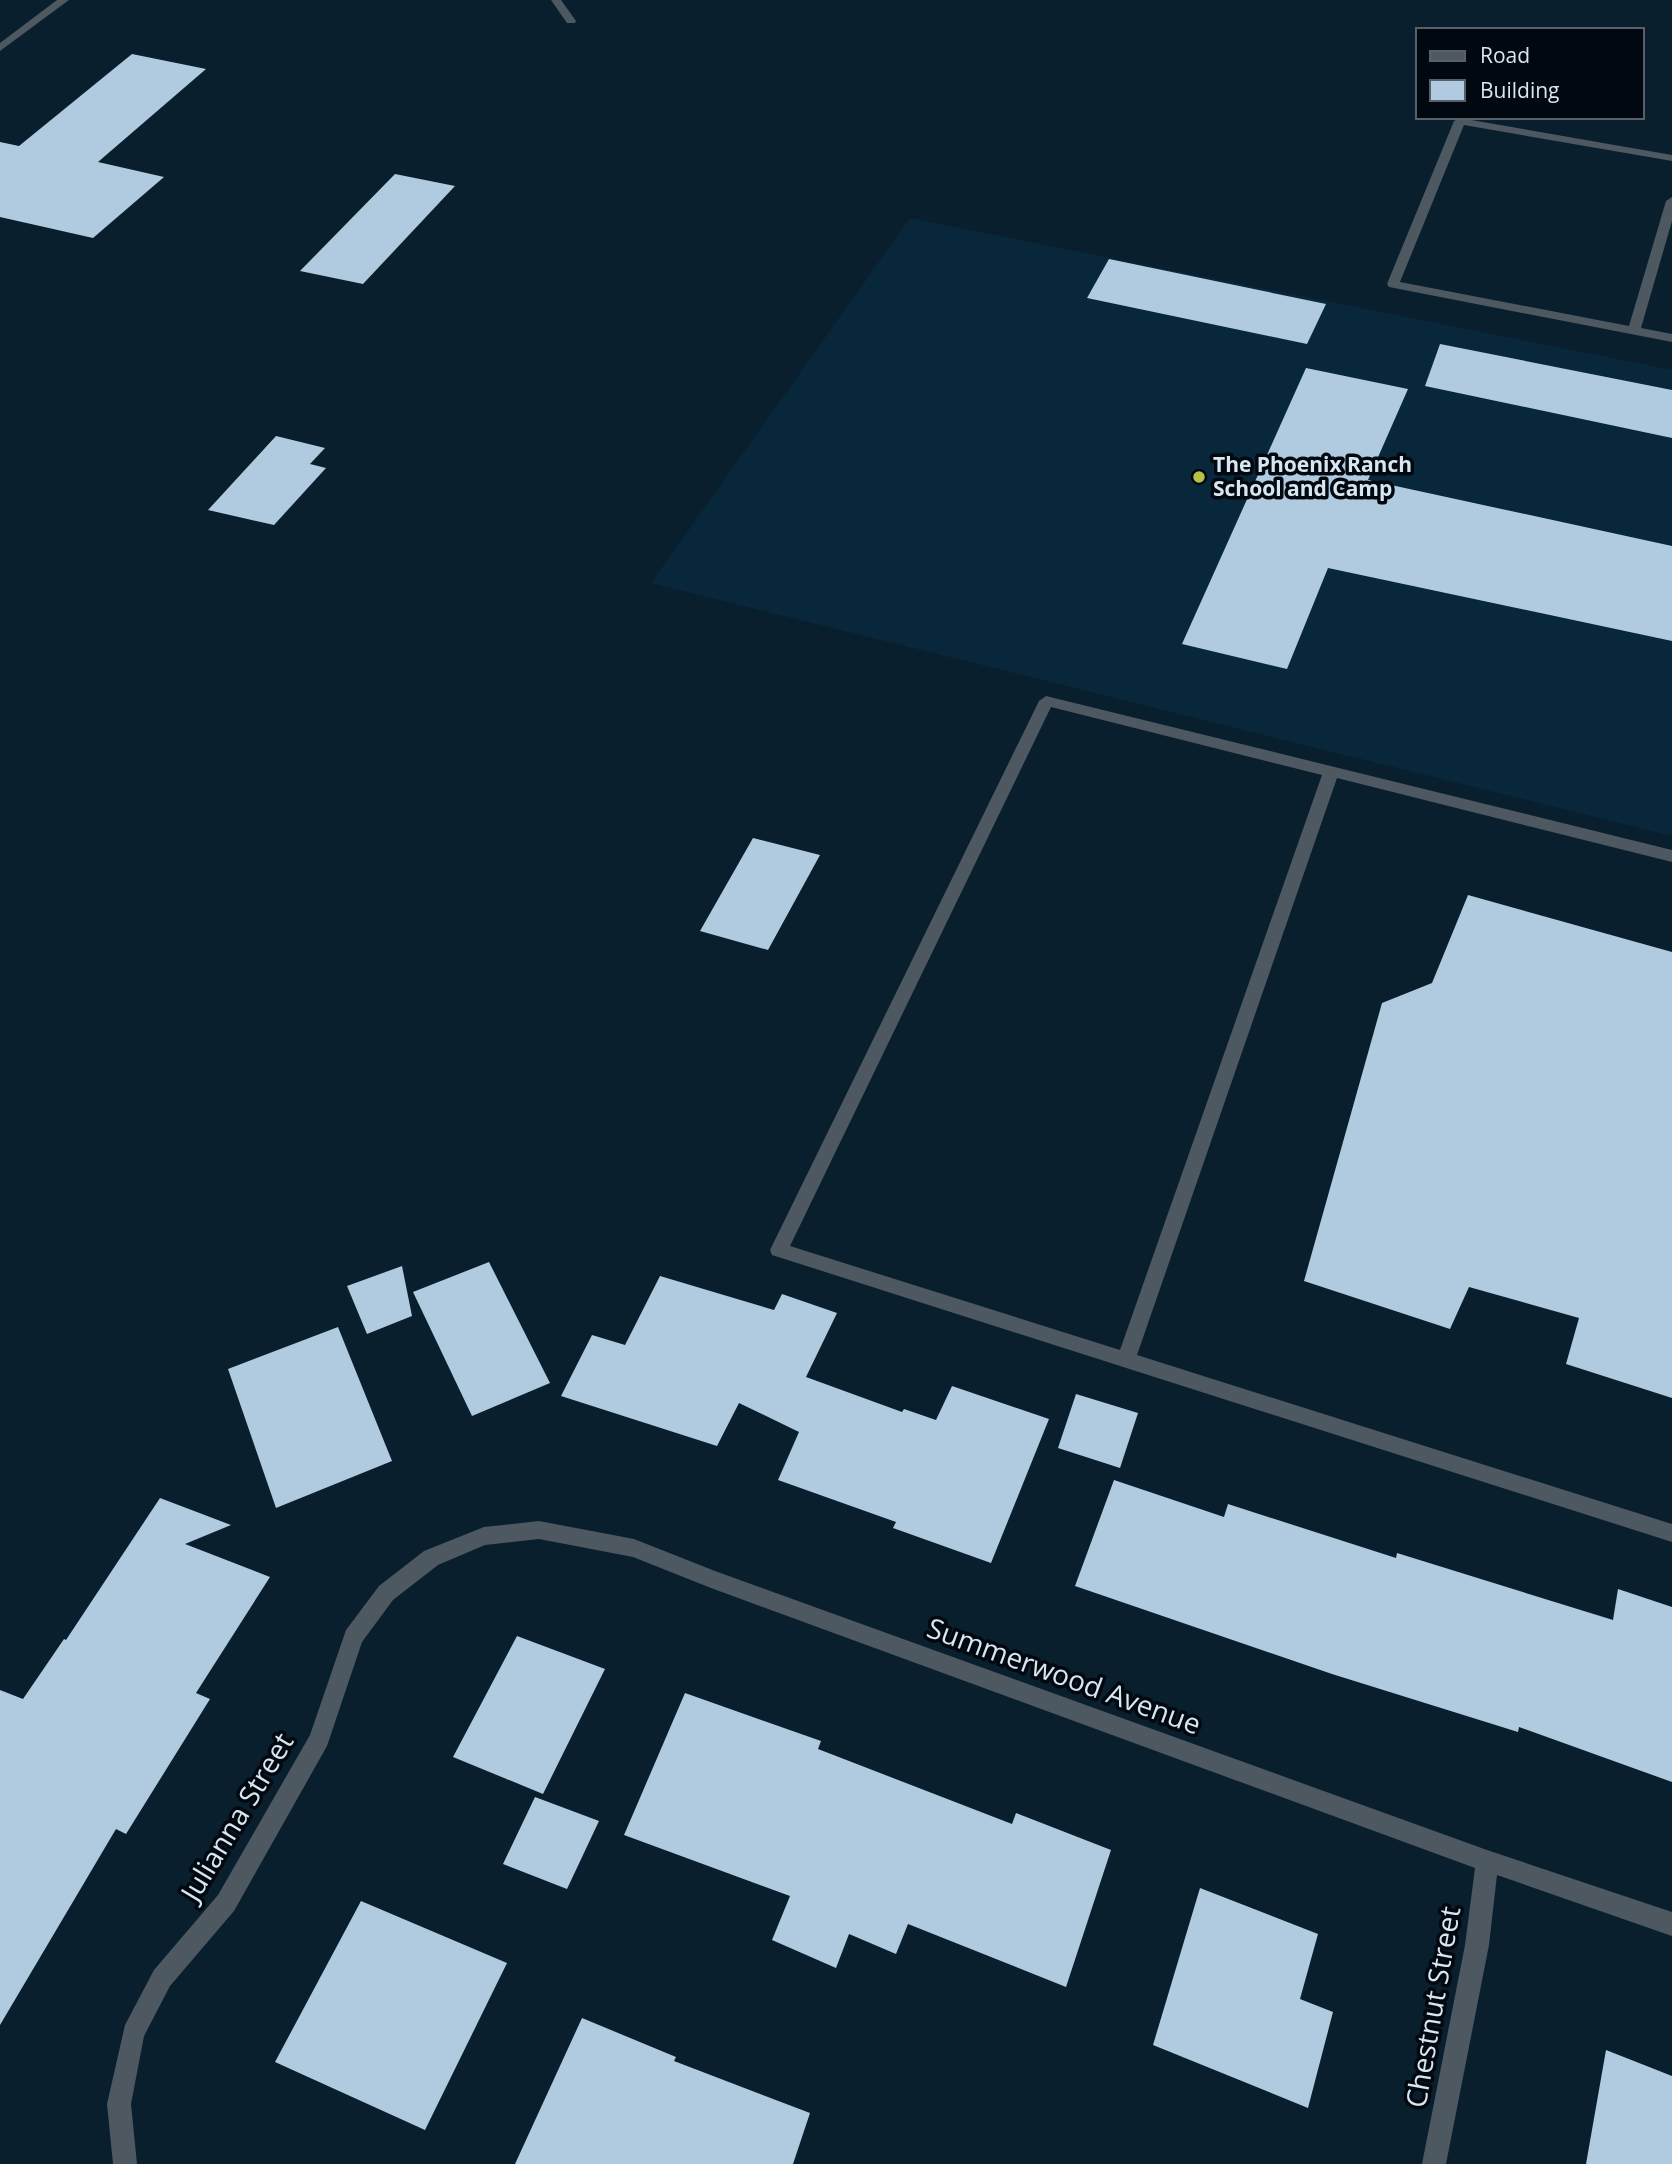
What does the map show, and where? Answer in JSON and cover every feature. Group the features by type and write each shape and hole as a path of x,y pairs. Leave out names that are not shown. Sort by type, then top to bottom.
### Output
{"street":[{"path":"0,48 64,0"},
{"path":"556,0 571,20"},
{"path":"1672,158 1460,121 1393,284 1672,338"},
{"path":"1634,330 1672,201"},
{"path":"1672,856 1046,701 779,1250 1672,1533"},
{"path":"1126,1360 1331,772"},
{"name":"Summerwood Avenue","path":"431,1558 485,1536 539,1530 634,1548 710,1579 1487,1861 1672,1924"},
{"name":"Julianna Street","path":"125,2164 119,2104 134,2033 162,1978 226,1903 319,1739 353,1637 386,1593 431,1558"},
{"name":"Chestnut Street","path":"1434,2164 1477,1945 1487,1861"}],"shaded area":[{"name":"The Phoenix Ranch School and Camp","path":"910,218 1672,370 1672,836 651,583"}],"building":[{"path":"132,54 206,69 98,162 164,177 93,238 0,217 0,142 19,146"},
{"path":"395,174 455,186 363,284 300,271"},
{"path":"1109,259 1326,304 1307,344 1087,298"},
{"path":"1440,344 1672,390 1672,438 1425,386"},
{"path":"1306,368 1408,389 1368,480 1672,546 1672,641 1328,568 1287,669 1182,644"},
{"path":"276,436 325,448 310,464 326,468 274,525 208,510"},
{"path":"753,838 820,855 768,950 700,931"},
{"path":"1468,895 1672,952 1672,1398 1566,1364 1579,1318 1469,1287 1450,1329 1304,1281 1382,1003 1432,983"},
{"path":"489,1262 550,1383 472,1416 413,1292"},
{"path":"402,1266 412,1316 367,1334 347,1286"},
{"path":"660,1276 774,1310 782,1294 837,1313 806,1377 902,1412 904,1409 936,1420 952,1386 1049,1419 991,1563 893,1528 896,1522 778,1480 799,1432 739,1403 717,1446 561,1396 592,1335 625,1345"},
{"path":"338,1327 392,1461 276,1508 228,1369"},
{"path":"1076,1394 1138,1413 1120,1468 1058,1448"},
{"path":"1114,1480 1224,1517 1228,1504 1396,1558 1397,1553 1613,1620 1618,1589 1672,1607 1672,1782 1519,1727 1518,1732 1332,1674 1075,1586"},
{"path":"160,1498 231,1525 185,1544 270,1577 196,1693 210,1699 126,1834 116,1829 0,2025 0,1690 23,1699 64,1639 66,1640"},
{"path":"517,1636 605,1669 543,1794 453,1757"},
{"path":"685,1693 821,1741 818,1749 1012,1824 1016,1813 1111,1850 1066,1987 908,1924 896,1954 849,1934 836,1968 772,1940 790,1896 624,1835"},
{"path":"535,1797 599,1821 567,1889 503,1864"},
{"path":"1200,1888 1318,1934 1300,1999 1333,2012 1308,2108 1153,2045"},
{"path":"361,1901 507,1963 425,2130 275,2062"},
{"path":"582,2018 676,2057 674,2061 810,2113 793,2164 515,2164"},
{"path":"1606,2050 1672,2076 1672,2164 1586,2164"}],"place":[{"name":"The Phoenix Ranch School and Camp","path":"1199,477"}]}
